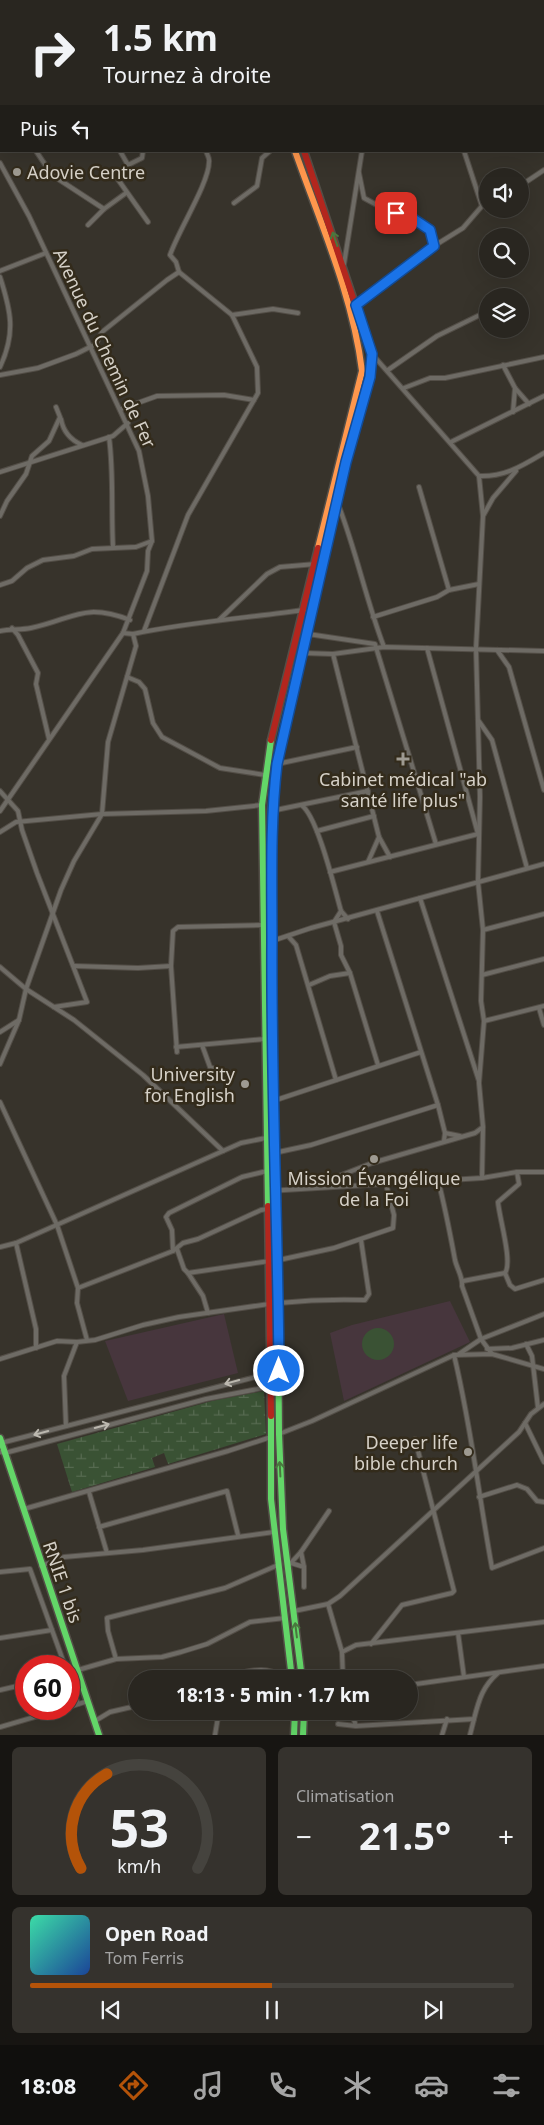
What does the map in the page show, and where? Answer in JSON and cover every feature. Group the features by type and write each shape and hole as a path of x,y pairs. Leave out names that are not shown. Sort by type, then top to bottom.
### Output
{"main road":[{"path":"291,1670 271,1499 272,1371 266,1138 262,805 265,775 280,703 305,610 354,408 362,363 344,292 295,152"},
{"path":"301,1670 289,1564 283,1530 279,1434 279,1260 273,1101 272,811 277,764 337,502 364,403 370,377 372,354 344,264 304,152"},
{"name":"RNIE 1 bis","path":"1,1442 2,1452 24,1509 41,1566 72,1655"},
{"name":"RNIE 1 bis","path":"80,1678 99,1735"},
{"path":"294,1720 294,1735"},
{"path":"304,1720 304,1735"}],"street":[{"path":"37,152 52,175 104,209"},
{"path":"121,152 128,165"},
{"path":"144,152 142,158 128,165 117,178 126,194 148,222"},
{"path":"144,631 188,515 258,392 257,367 232,315 179,272 176,262 170,255 210,163 206,152"},
{"path":"234,204 257,186 262,158 269,152"},
{"path":"344,264 362,152"},
{"path":"464,152 479,197"},
{"name":"Avenue du Chemin de Fer","path":"0,163 29,216 89,347 128,423 143,462 152,541 148,551 147,571 130,620 123,633 0,811"},
{"path":"529,180 544,170"},
{"path":"359,173 364,198 386,210 406,214 422,224 430,230 434,246"},
{"path":"88,225 104,209 126,194"},
{"path":"386,210 391,217 390,226"},
{"path":"356,305 434,246 471,222 479,210"},
{"path":"0,271 46,253"},
{"path":"0,375 61,360 99,342 102,332 179,272"},
{"path":"0,277 11,315 8,345 0,367"},
{"path":"232,315 273,309 298,312"},
{"path":"388,370 437,336 479,315"},
{"path":"372,354 404,388 479,476 482,516 476,648 478,882 483,930 481,1001 484,1022 479,1083 483,1140 482,1178"},
{"path":"404,388 430,378 445,378 544,356"},
{"path":"503,365 514,388 529,404"},
{"path":"513,412 514,388"},
{"path":"121,409 157,396 224,395 254,400"},
{"path":"451,442 544,396"},
{"path":"56,407 64,430 75,442 83,445"},
{"path":"0,516 7,501 18,488 34,454 49,441 60,417"},
{"path":"0,472 30,464 109,437 120,431 128,423"},
{"path":"109,437 113,467 111,480 113,547"},
{"path":"479,476 501,475 517,470 544,453"},
{"path":"482,516 493,498 517,470"},
{"path":"419,487 449,590"},
{"path":"337,502 348,529 373,617 384,647"},
{"path":"0,585 12,581 27,568 43,560 113,547 136,547 152,541"},
{"path":"219,620 267,574 280,567 316,564"},
{"path":"373,617 437,597 449,590 479,584"},
{"path":"123,633 133,634 219,620 235,620 305,610"},
{"path":"0,631 12,628 31,628 80,612 110,612 130,620"},
{"path":"12,628 18,635 38,673 36,684 49,740"},
{"path":"0,1064 19,1020 26,989 74,861 102,814 108,742 136,646 133,634"},
{"path":"308,634 373,643 436,844"},
{"path":"303,653 333,654 384,647 476,648 544,652"},
{"path":"427,648 478,834"},
{"path":"497,650 509,667 544,790"},
{"path":"333,654 374,816 380,837 390,857"},
{"path":"127,677 139,682 145,689 153,723 162,737 220,768 265,775"},
{"path":"478,720 492,740 526,868"},
{"path":"277,764 357,747"},
{"path":"0,791 18,811 20,822 53,915 87,1002 54,1007"},
{"path":"272,811 368,791"},
{"path":"301,804 308,810 317,830 341,911 348,919"},
{"path":"0,832 9,825 20,822 102,814 206,811 262,805"},
{"path":"317,830 374,816"},
{"path":"330,872 478,834"},
{"path":"368,862 380,837"},
{"path":"374,852 379,859"},
{"path":"272,942 299,932 544,864"},
{"path":"420,898 479,1083"},
{"path":"341,911 334,922 341,955 350,973 378,1065"},
{"path":"377,911 438,1105 445,1132 444,1141"},
{"path":"483,930 544,914"},
{"path":"177,1052 171,966 173,931 178,927 263,925"},
{"path":"294,942 299,932"},
{"path":"288,936 294,942 309,984 336,1080"},
{"path":"482,975 544,959"},
{"path":"74,966 138,968 171,966"},
{"path":"0,967 26,989 54,1007 144,1075 223,1150"},
{"path":"309,984 320,979 350,973"},
{"path":"484,1022 542,1007 544,1025"},
{"path":"0,1032 19,1020"},
{"path":"176,1047 265,1039"},
{"path":"202,1046 210,1066 228,1075"},
{"path":"470,1052 482,1050"},
{"path":"273,1101 421,1052"},
{"path":"0,1102 57,1224 78,1288 77,1303 87,1340"},
{"path":"274,1153 311,1144 438,1105"},
{"path":"307,1188 372,1163 461,1136 475,1134 482,1126"},
{"path":"445,1132 461,1136"},
{"path":"475,1134 483,1140"},
{"path":"0,1247 16,1243 223,1150 241,1143 266,1138"},
{"path":"208,1313 202,1296 184,1269 175,1250 172,1230 166,1217 169,1213 242,1177 267,1171"},
{"path":"517,1172 519,1184 498,1202 504,1229 507,1266 505,1273 510,1285 514,1289 544,1280"},
{"path":"268,1191 482,1178 517,1172 544,1172"},
{"path":"438,1180 450,1224 456,1263 463,1281 462,1286 481,1339 492,1354"},
{"path":"279,1260 361,1240 394,1226 394,1215 386,1184"},
{"path":"78,1288 175,1250 183,1243 198,1239 261,1210 268,1209"},
{"path":"279,1303 312,1299 325,1302 365,1300 369,1294 361,1240"},
{"path":"16,1243 36,1329 36,1348"},
{"path":"188,1273 270,1261"},
{"path":"463,1281 505,1273"},
{"path":"0,1359 57,1341 77,1342 104,1338 143,1325 269,1304"},
{"path":"459,1354 481,1339 544,1314"},
{"path":"487,1349 503,1349 544,1340"},
{"path":"66,1426 64,1376 77,1342"},
{"path":"526,1344 534,1368 538,1408"},
{"path":"279,1434 312,1421 454,1355 492,1354 544,1370"},
{"path":"454,1355 466,1408 474,1472 492,1568 544,1548"},
{"path":"1,1442 272,1371 279,1371"},
{"path":"2,1452 206,1399 280,1385"},
{"path":"203,1390 206,1399"},
{"path":"294,1611 328,1604 340,1596 519,1432 531,1414 544,1404"},
{"path":"525,1423 544,1462"},
{"path":"24,1509 89,1492 271,1436"},
{"path":"371,1644 402,1605 452,1593 454,1590 415,1439"},
{"path":"479,1497 517,1485 527,1489 537,1501 544,1502"},
{"path":"89,1492 107,1552"},
{"path":"100,1527 227,1492 238,1535"},
{"path":"289,1564 301,1552 329,1511"},
{"path":"41,1566 64,1557 143,1550 238,1535 274,1532"},
{"path":"301,1552 304,1567 304,1588"},
{"path":"289,1564 304,1567"},
{"path":"116,1659 107,1626 107,1618 225,1588 278,1565"},
{"path":"0,1572 30,1569 61,1655"},
{"path":"328,1604 342,1652 343,1670"},
{"path":"80,1671 116,1659 162,1656 208,1644 250,1622 285,1618"},
{"path":"342,1652 356,1645 544,1622"},
{"path":"0,1638 52,1630"},
{"path":"458,1633 464,1677"},
{"path":"418,1684 544,1666"},
{"path":"470,1735 480,1694 498,1672"},
{"path":"0,1690 15,1687"},
{"path":"80,1703 88,1701"},
{"path":"95,1720 110,1712 128,1708"},
{"path":"338,1724 356,1726 447,1719 474,1719"},
{"path":"442,1735 447,1719"},
{"path":"0,1727 24,1720"},
{"path":"215,1735 218,1720"},
{"path":"354,1720 356,1726"}],"shaded area":[{"path":"450,1301 470,1342 344,1401 330,1333 352,1325"},
{"path":"224,1314 238,1373 128,1401 105,1341"}],"green space":[{"path":"378,1328 384,1329 389,1333 393,1338 393,1350 389,1355 384,1359 378,1360 372,1359 367,1355 363,1350 362,1344 363,1338 367,1333 372,1329"},
{"path":"264,1391 266,1434 168,1464 164,1453 152,1458 155,1467 72,1492 57,1444 212,1401"}],"traffic: fast":[{"path":"305,643 346,462 370,377 372,354 355,304"},
{"path":"268,1206 262,805 271,740"},
{"path":"277,1201 279,1434 283,1529 301,1670"},
{"path":"271,1416 271,1499 291,1670"},
{"path":"0,1438 99,1735"},
{"path":"294,1735 295,1720"},
{"path":"303,1735 304,1720"}],"traffic: slow":[{"path":"295,152 343,287 358,343 362,371 318,548"},
{"path":"271,1038 271,811 277,764 305,643"}],"traffic: jam":[{"path":"304,152 355,304"},
{"path":"271,740 318,548"},
{"path":"271,1038 277,1201"},
{"path":"268,1206 271,1416"}],"place":[{"name":"Adovie Centre","path":"17,172"},
{"name":"Cabinet médical \"ab santé life plus\"","path":"403,759"},
{"name":"University for English","path":"245,1084"},
{"name":"Mission Évangélique de la Foi","path":"374,1159"},
{"name":"Deeper life bible church","path":"468,1452"}],"route":[{"path":"279,1371 278,1209 273,1136 271,1038 272,811 277,764 325,563 346,462 370,377 372,354 356,305 434,246 430,230 406,214 396,213"}]}
